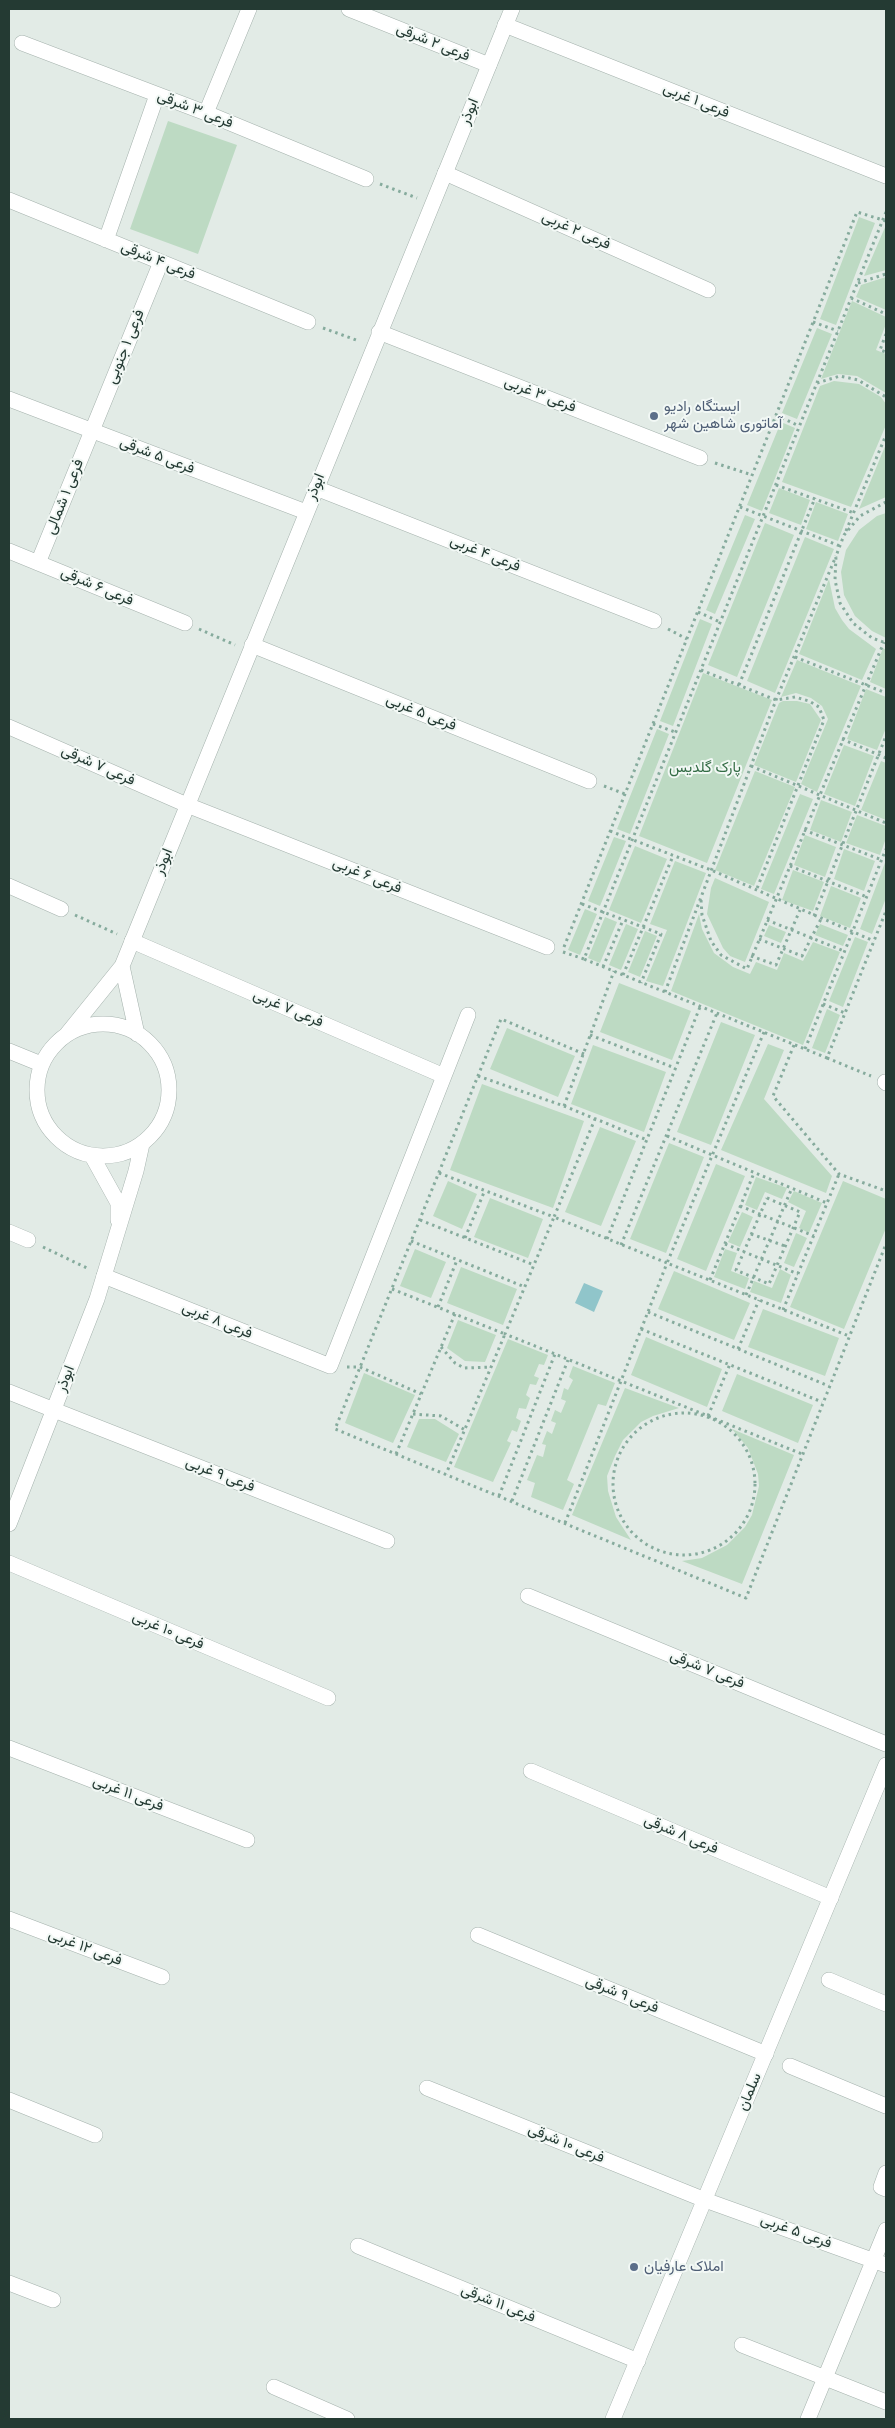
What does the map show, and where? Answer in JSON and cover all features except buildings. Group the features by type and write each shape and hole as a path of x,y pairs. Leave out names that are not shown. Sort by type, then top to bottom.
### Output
{"street":[{"path":"206,113 249,9"},
{"name":"فرعی ۲ شرقی","path":"349,9 489,65"},
{"name":"ابوذر","path":"67,1034 122,966 512,9"},
{"name":"فرعی ۱ غربی","path":"505,25 886,176"},
{"name":"فرعی ۳ شرقی","path":"22,43 206,113 366,179"},
{"path":"106,240 158,95"},
{"name":"فرعی ۲ غربی","path":"445,173 708,290"},
{"name":"فرعی ۴ شرقی","path":"9,200 308,322"},
{"name":"فرعی ۱ جنوبی","path":"92,431 161,262"},
{"name":"فرعی ۳ غربی","path":"377,339 700,458"},
{"name":"فرعی ۵ شرقی","path":"9,399 306,512"},
{"name":"فرعی ۱ شمالی","path":"38,562 92,431"},
{"name":"فرعی ۴ غربی","path":"316,488 654,621"},
{"name":"فرعی ۶ شرقی","path":"9,551 185,623"},
{"name":"فرعی ۵ غربی","path":"251,648 589,781"},
{"name":"فرعی ۷ شرقی","path":"9,727 187,805"},
{"name":"فرعی ۶ غربی","path":"187,805 547,947"},
{"path":"9,886 60,909"},
{"name":"فرعی ۷ غربی","path":"132,941 444,1076"},
{"path":"122,966 138,1034"},
{"path":"444,1076 468,1015"},
{"path":"103,1024 121,1026 138,1034 154,1048 165,1067 169,1088 167,1109 158,1128 142,1144 119,1154 92,1156 73,1150 57,1138 44,1123 38,1104 36,1084 41,1064 52,1047 67,1034 84,1026 103,1024"},
{"path":"9,1051 41,1064"},
{"name":"فرعی ۸ غربی","path":"104,1276 330,1366 444,1076"},
{"name":"ابوذر","path":"9,1524 104,1276 142,1144"},
{"path":"92,1156 118,1203 118,1232"},
{"path":"9,1232 28,1240"},
{"path":"9,1392 54,1410"},
{"name":"فرعی ۹ غربی","path":"54,1410 387,1541"},
{"name":"فرعی ۱۰ غربی","path":"9,1563 328,1698"},
{"name":"فرعی ۷ شرقی","path":"528,1596 886,1744"},
{"name":"فرعی ۱۱ غربی","path":"9,1748 247,1840"},
{"name":"سلمان","path":"613,2419 886,1765"},
{"name":"فرعی ۸ شرقی","path":"531,1771 831,1898"},
{"name":"فرعی ۱۲ غربی","path":"9,1919 162,1976"},
{"name":"فرعی ۹ شرقی","path":"478,1935 766,2054"},
{"path":"829,1980 886,2004"},
{"path":"790,2066 886,2106"},
{"name":"فرعی ۱۰ شرقی","path":"427,2088 705,2200"},
{"path":"9,2100 96,2135"},
{"path":"886,2173 880,2187 886,2188"},
{"name":"فرعی ۵ غربی","path":"705,2200 881,2263"},
{"path":"808,2419 825,2378 881,2263 886,2230"},
{"name":"فرعی ۱۱ شرقی","path":"358,2246 638,2361"},
{"path":"9,2283 53,2300"},
{"path":"742,2345 886,2402"},
{"path":"274,2387 347,2419"}],"path":[{"path":"366,179 432,204"},
{"path":"563,952 857,212 885,221"},
{"path":"584,959 851,298 885,221 886,212"},
{"path":"858,283 886,274"},
{"path":"851,298 886,314"},
{"path":"308,322 377,339"},
{"path":"813,322 838,331"},
{"path":"886,334 880,350 886,352"},
{"path":"817,383 840,376 858,380 886,397"},
{"path":"776,415 799,426"},
{"path":"665,992 776,700 886,435"},
{"path":"700,458 752,475"},
{"path":"776,484 854,513"},
{"path":"739,685 815,498"},
{"path":"844,535 860,516 886,502"},
{"path":"740,507 840,546"},
{"path":"701,898 705,928 711,941 721,955 747,969 865,684 885,643 872,638 853,622 840,603 834,580 836,556"},
{"path":"698,612 720,622"},
{"path":"185,623 251,648"},
{"path":"795,657 886,693"},
{"path":"700,670 776,700 795,697 809,701 819,707 824,720 756,891"},
{"path":"653,724 675,732"},
{"path":"814,916 886,736"},
{"path":"842,739 886,758"},
{"path":"751,766 819,796 886,822"},
{"path":"804,830 882,860"},
{"path":"610,832 712,870 756,891 874,941"},
{"path":"805,1049 886,848"},
{"path":"623,975 673,856"},
{"path":"790,866 867,896"},
{"path":"582,904 661,934 642,983"},
{"path":"60,909 132,941"},
{"path":"751,956 776,965 800,910"},
{"path":"827,1058 886,911"},
{"path":"759,939 802,956 821,919"},
{"path":"602,967 623,920"},
{"path":"767,920 844,951"},
{"path":"547,947 614,971 886,1083"},
{"path":"564,1106 614,971"},
{"path":"823,1004 845,1012"},
{"path":"607,1238 700,1007"},
{"path":"621,1245 717,1014"},
{"path":"584,1054 501,1019 335,1429 746,1598 886,1244"},
{"path":"565,1523 667,1263 764,1032"},
{"path":"590,1035 675,1068"},
{"path":"794,1045 773,1096 839,1174 886,1191"},
{"path":"478,1076 564,1106 647,1140"},
{"path":"446,1474 595,1118"},
{"path":"667,1136 827,1203"},
{"path":"710,1280 754,1172"},
{"path":"439,1173 607,1238 849,1336"},
{"path":"783,1310 839,1174"},
{"path":"746,1294 792,1188"},
{"path":"465,1238 485,1190"},
{"path":"767,1198 784,1205 800,1212 769,1284 736,1270 767,1198"},
{"path":"740,1206 814,1236"},
{"path":"420,1220 534,1265"},
{"path":"751,1234 785,1246"},
{"path":"28,1240 104,1276"},
{"path":"411,1241 525,1287"},
{"path":"725,1244 798,1274"},
{"path":"438,1307 457,1260"},
{"path":"392,1289 802,1454"},
{"path":"738,1349 759,1300"},
{"path":"648,1312 829,1386"},
{"path":"396,1454 455,1314"},
{"path":"642,1329 822,1402"},
{"path":"441,1347 455,1363 464,1368 491,1367"},
{"path":"499,1496 555,1354"},
{"path":"512,1501 568,1360"},
{"path":"708,1416 730,1364"},
{"path":"360,1367 421,1394"},
{"path":"683,1412 708,1416 728,1428 743,1444 753,1465 755,1488 751,1510 740,1530 722,1545 702,1554 679,1556 656,1551 636,1537 620,1518 612,1495 613,1470 622,1447 638,1429 659,1416 683,1412"},
{"path":"413,1414 441,1416 465,1430"},
{"path":"654,1560 656,1551"}],"green space":[{"path":"168,121 237,145 198,254 130,229"},
{"path":"859,217 875,223 836,325 820,319"},
{"path":"886,225 886,270 864,276"},
{"path":"886,277 886,310 856,297 861,285"},
{"path":"852,301 886,317 886,324 876,350 886,354 886,393 857,376 838,374 821,379"},
{"path":"817,328 832,334 797,419 782,413"},
{"path":"834,381 859,384 881,397 886,404 886,425 851,507 782,482 820,386"},
{"path":"781,422 795,428 762,511 747,505"},
{"path":"886,444 886,497 859,509"},
{"path":"779,488 810,500 801,525 769,513"},
{"path":"816,502 848,514 838,541 806,529"},
{"path":"886,513 886,638 872,631 855,616 844,595 841,572 846,550 859,530 877,516"},
{"path":"745,515 755,519 715,614 706,610"},
{"path":"765,523 794,535 737,677 708,665"},
{"path":"805,537 834,549 775,693 747,681"},
{"path":"829,579 835,608 842,620 849,629 876,649 862,680 799,654"},
{"name":"پارک گلدیس","path":"700,619 712,624 673,726 660,721"},
{"path":"883,648 886,650 886,689 870,682"},
{"path":"797,660 861,686 817,792 801,784 828,719 822,706 811,698 796,693 781,697"},
{"name":"پارک گلدیس","path":"703,673 772,700 707,863 639,836"},
{"path":"866,689 886,697 886,728 877,750 847,739"},
{"name":"پارک گلدیس","path":"783,701 797,701 810,704 821,720 796,782 754,765 779,703"},
{"name":"پارک گلدیس","path":"657,729 669,734 630,834 617,829"},
{"path":"844,745 874,756 855,806 824,794"},
{"path":"881,761 886,763 886,820 861,810"},
{"name":"پارک گلدیس","path":"755,771 795,787 754,886 715,870"},
{"path":"800,794 813,799 774,894 761,889"},
{"path":"821,800 852,812 841,842 810,830"},
{"path":"857,815 886,826 886,838 880,855 846,843"},
{"path":"805,835 836,847 825,877 794,865"},
{"path":"614,837 626,841 600,906 588,901"},
{"path":"635,846 667,859 641,923 609,910"},
{"path":"844,849 875,861 864,891 834,879"},
{"path":"886,860 886,898 872,934 860,929"},
{"path":"675,861 706,873 663,986 646,981 667,930 650,924"},
{"path":"793,870 824,882 813,911 782,900"},
{"path":"715,878 769,902 745,962 730,956 723,948 707,914 711,888"},
{"path":"831,886 861,898 850,928 820,916"},
{"path":"585,909 597,914 580,955 568,950"},
{"path":"699,914 702,929 714,953 733,967 750,974 756,962 777,970 784,953 803,961 813,942 840,952 803,1045 671,991"},
{"path":"605,917 617,922 600,963 588,958"},
{"path":"626,924 638,929 621,970 609,965"},
{"path":"820,924 848,935 843,946 815,935"},
{"path":"769,925 786,932 781,943 764,936"},
{"path":"645,931 657,936 640,977 628,972"},
{"path":"855,937 868,942 843,1007 829,1001"},
{"path":"619,983 691,1011 672,1060 600,1032"},
{"path":"827,1009 840,1015 825,1053 812,1048"},
{"path":"721,1022 755,1035 711,1145 677,1132"},
{"path":"507,1028 575,1056 558,1097 490,1069"},
{"path":"768,1044 784,1050 764,1099 832,1176 826,1193 721,1150"},
{"path":"593,1045 666,1072 644,1132 571,1104"},
{"path":"482,1084 584,1121 553,1208 450,1170"},
{"path":"600,1127 636,1141 601,1226 565,1212"},
{"path":"669,1143 704,1157 666,1253 630,1239"},
{"path":"716,1164 745,1176 706,1271 677,1259"},
{"path":"756,1177 787,1188 782,1199 765,1192 757,1210 745,1205"},
{"path":"448,1181 477,1194 462,1229 433,1216"},
{"path":"843,1181 886,1199 886,1228 844,1329 790,1307"},
{"path":"794,1191 822,1203 809,1233 799,1228 806,1211 788,1202"},
{"path":"490,1198 543,1219 528,1258 474,1237"},
{"path":"742,1212 753,1217 740,1247 728,1242"},
{"path":"796,1233 807,1238 794,1267 784,1263"},
{"path":"415,1249 446,1262 431,1298 400,1286"},
{"path":"725,1249 737,1253 731,1271 749,1278 745,1289 714,1277"},
{"path":"461,1267 517,1289 503,1325 447,1303"},
{"path":"780,1269 791,1275 781,1303 750,1292 754,1281 772,1288"},
{"path":"674,1271 750,1303 734,1340 658,1309"},
{"path":"763,1309 839,1338 825,1376 748,1347"},
{"path":"458,1320 496,1335 485,1362 465,1361 447,1348"},
{"path":"646,1337 722,1369 707,1407 631,1375"},
{"path":"508,1339 548,1355 544,1365 539,1364 534,1376 539,1378 536,1385 530,1384 526,1395 530,1398 526,1409 519,1408 516,1418 521,1421 517,1432 512,1430 507,1441 511,1443 493,1482 454,1467"},
{"path":"573,1366 615,1383 606,1406 598,1404 567,1480 574,1484 563,1510 531,1497 535,1483 527,1480 537,1455 543,1457 546,1445 542,1444 547,1431 552,1434 556,1423 551,1421 555,1410 561,1413 566,1401 561,1399 564,1388 568,1390 573,1380 569,1377"},
{"path":"364,1373 415,1395 393,1443 345,1423"},
{"path":"737,1374 813,1405 798,1443 722,1411"},
{"path":"625,1388 679,1408 641,1422 623,1440 607,1476 608,1491 616,1517 631,1540 572,1515"},
{"path":"419,1419 435,1419 459,1434 446,1462 407,1447"},
{"path":"732,1429 794,1455 742,1584 682,1561 702,1558 727,1545 745,1527 752,1515 759,1486 758,1474 748,1448"}],"water":[{"path":"584,1283 603,1291 594,1312 575,1303"}],"place":[{"name":"ایستگاه رادیو آماتوری شاهین شهر","path":"654,416"},
{"name":"املاک عارفیان","path":"634,2267"}]}
